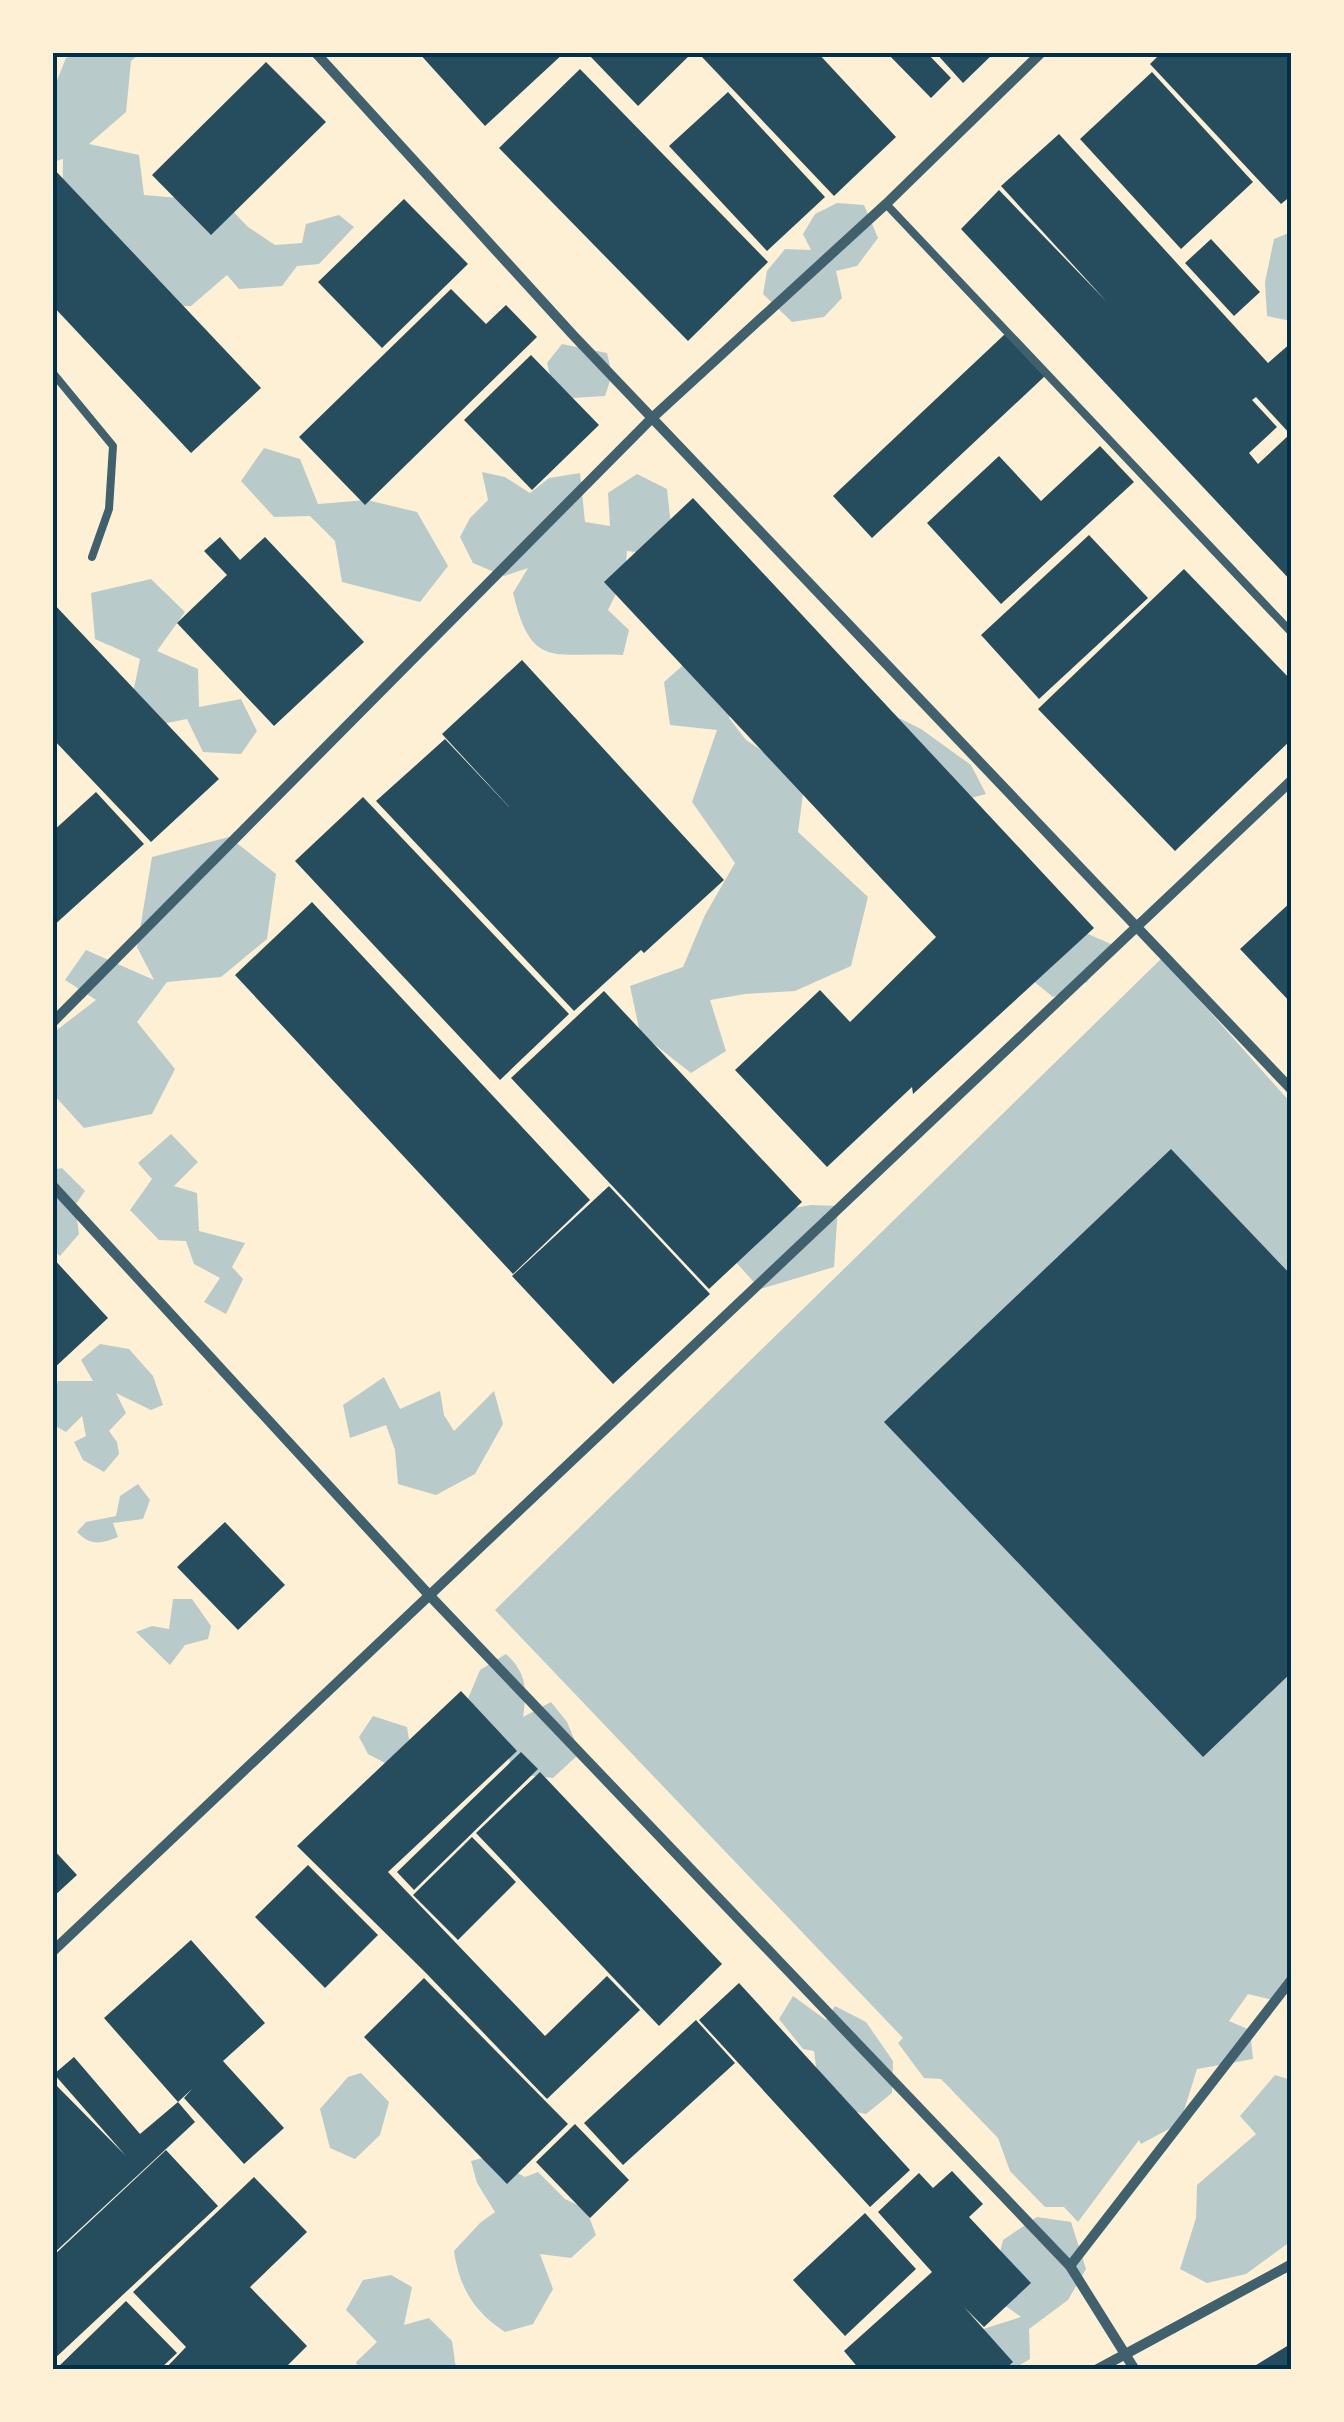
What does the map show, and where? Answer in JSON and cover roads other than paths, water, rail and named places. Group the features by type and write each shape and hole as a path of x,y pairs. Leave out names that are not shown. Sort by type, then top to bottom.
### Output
{"street":[{"path":"315,52 652,418 1292,1090"},
{"path":"52,1023 652,418 886,204 1042,52"},
{"path":"52,1952 1292,780"},
{"path":"52,1185 430,1596 1070,2266 1136,2370"},
{"path":"1070,2266 1292,1979"},
{"path":"1096,2370 1292,2264"}],"lane":[{"path":"886,204 1292,632"},
{"path":"52,372 113,446 109,508 92,557"}]}
